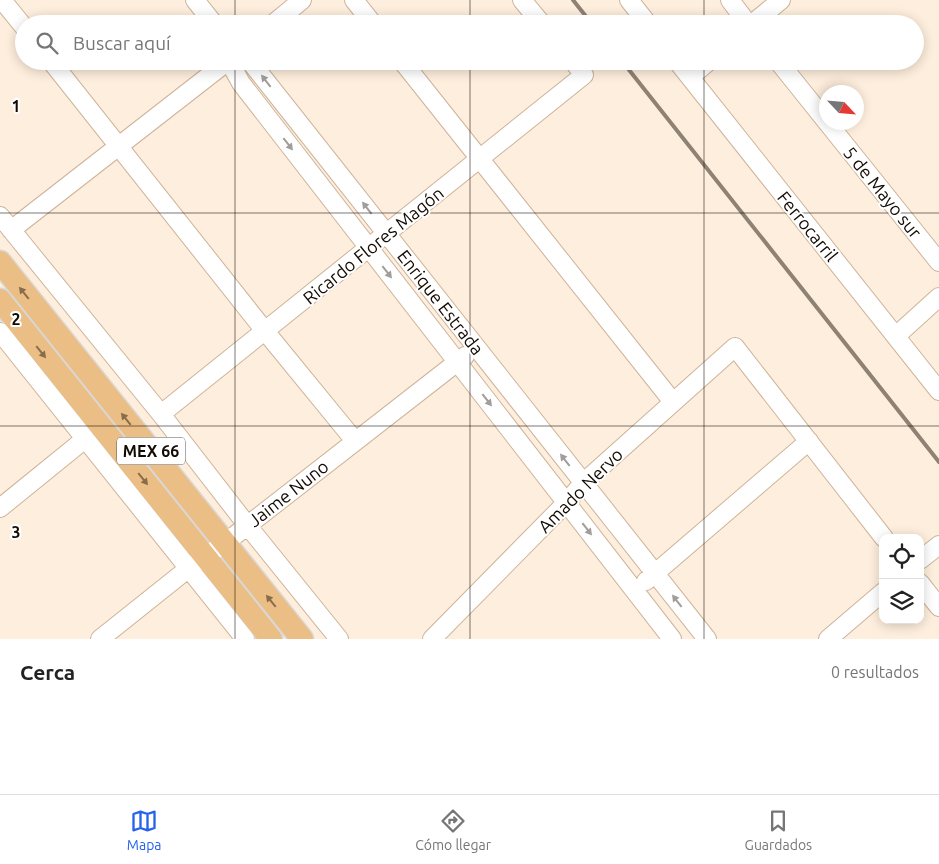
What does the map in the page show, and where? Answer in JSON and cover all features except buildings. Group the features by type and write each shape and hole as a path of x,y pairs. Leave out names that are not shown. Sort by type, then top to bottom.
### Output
{"main road":[{"name":"MEX 66","path":"0,262 302,639"},
{"name":"MEX 66","path":"0,300 197,563 271,639"}],"street":[{"path":"2,0 15,16"},
{"path":"195,0 207,15"},
{"path":"284,15 302,0"},
{"path":"354,0 366,15"},
{"path":"522,0 534,15"},
{"path":"629,0 641,15"},
{"path":"730,0 741,15"},
{"path":"763,15 781,0"},
{"path":"58,70 265,331 355,441"},
{"path":"11,230 216,70"},
{"name":"Enrique Estrada","path":"233,70 241,83 303,164 672,639"},
{"name":"Enrique Estrada","path":"257,70 707,639"},
{"path":"409,70 673,402"},
{"name":"Ricardo Flores Magón","path":"162,414 584,75 580,70"},
{"name":"Ferrocarril","path":"684,70 939,391"},
{"path":"690,78 699,70"},
{"name":"5 de Mayo sur","path":"785,70 939,262"},
{"path":"303,164 320,149"},
{"path":"0,216 162,414 247,525 339,639"},
{"path":"896,336 939,297"},
{"path":"0,332 85,439 197,563 245,639"},
{"name":"Amado Nervo","path":"432,639 566,503 583,483 735,347 809,441"},
{"name":"Jaime Nuno","path":"100,639 457,361 477,348"},
{"path":"503,422 524,408"},
{"path":"0,508 85,439"},
{"path":"634,590 809,441 881,534"},
{"path":"924,557 939,545"},
{"path":"924,588 939,607"},
{"path":"828,639 879,595"}],"railway":[{"path":"573,0 585,15"},
{"path":"629,70 939,462"}]}
